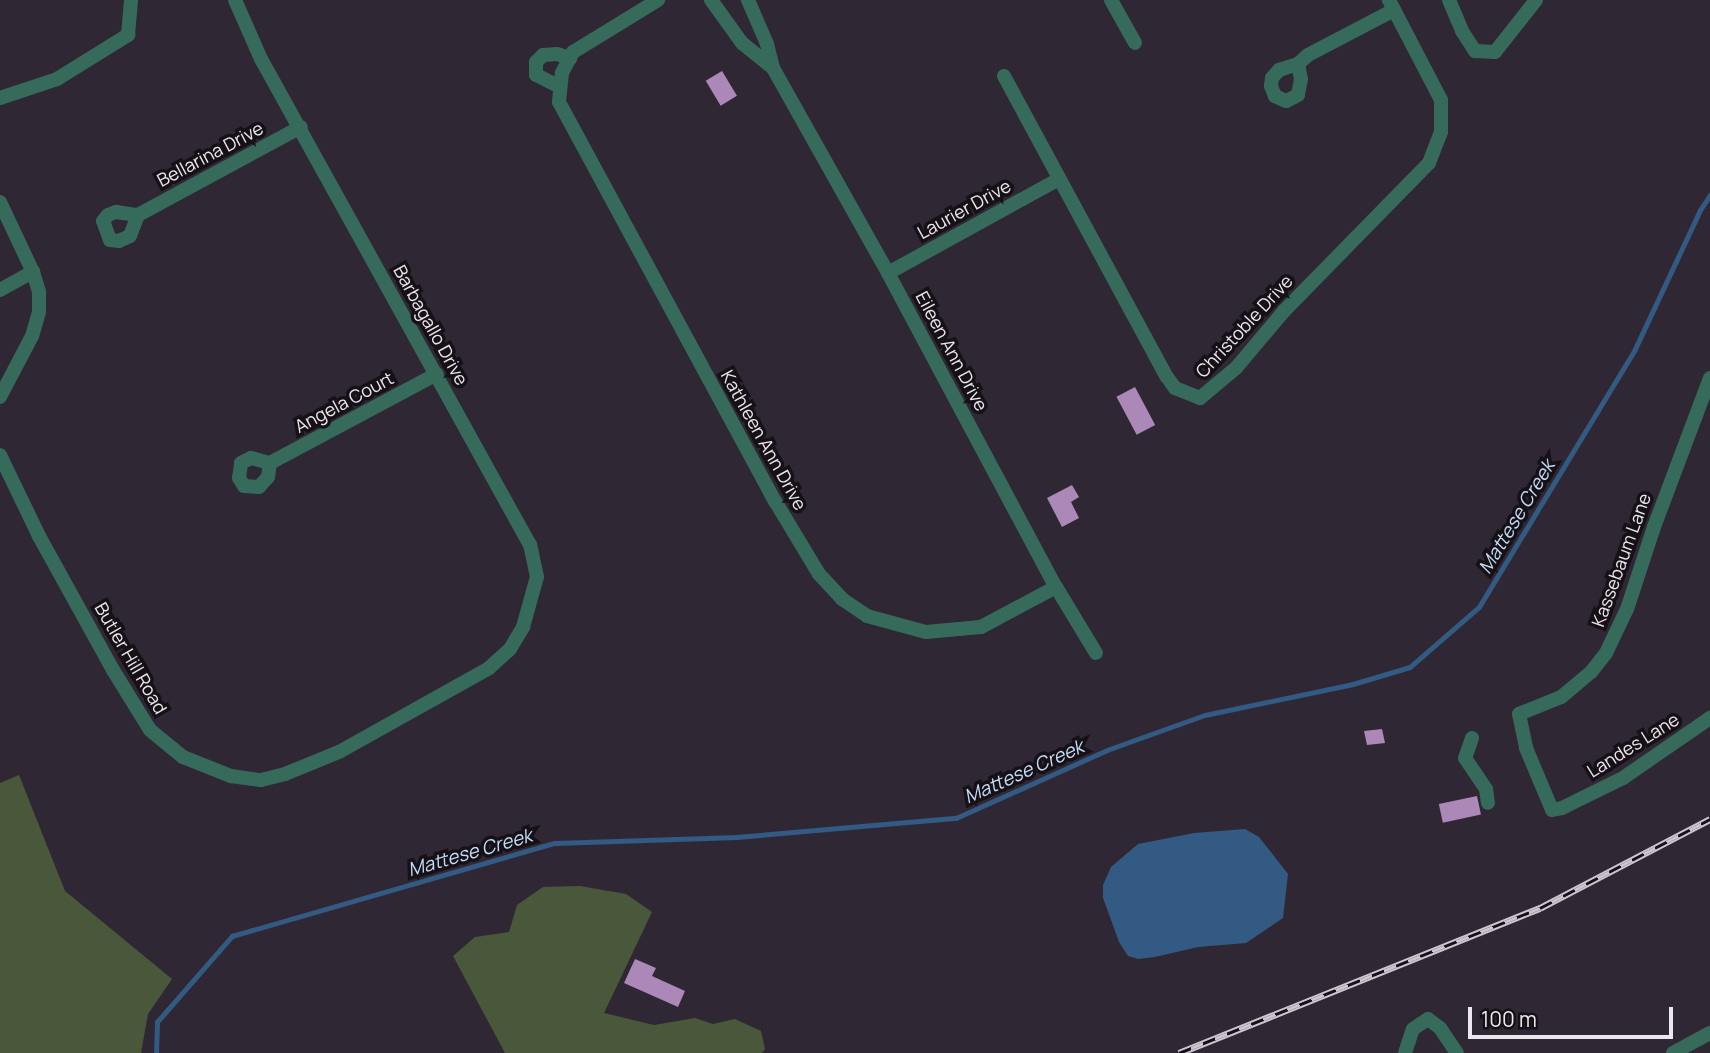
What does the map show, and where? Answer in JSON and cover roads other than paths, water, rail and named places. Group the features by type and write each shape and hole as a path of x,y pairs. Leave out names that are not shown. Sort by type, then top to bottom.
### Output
{"street":[{"path":"0,98 57,79 128,36 131,0"},
{"name":"Barbagallo Drive","path":"235,0 256,49 437,374 536,559 537,577 523,626 510,649 489,668"},
{"path":"570,58 557,54 543,55 536,62 536,75 545,82 560,87 562,73 570,58 573,52 658,0"},
{"name":"Eileen Ann Drive","path":"711,0 741,43 773,68"},
{"name":"Eileen Ann Drive","path":"748,0 767,44 773,68 888,273 1056,587 1096,653"},
{"path":"1111,0 1135,43"},
{"path":"1449,0 1462,31 1475,51 1495,52 1536,0"},
{"path":"1298,64 1308,55 1392,5"},
{"name":"Christoble Drive","path":"1004,76 1167,377 1175,388 1200,398 1236,368 1284,311 1429,163 1441,132 1441,100 1392,5"},
{"name":"Kathleen Ann Drive","path":"560,87 559,102 600,180 775,501 831,589 867,617 926,632 981,626 1056,587"},
{"name":"Bellarina Drive","path":"138,215 301,127"},
{"name":"Laurier Drive","path":"888,273 1059,178"},
{"path":"0,202 33,272 39,292 39,312 32,336 0,397"},
{"path":"0,290 33,272"},
{"name":"Angela Court","path":"270,463 437,374"},
{"name":"Kassebaum Lane","path":"1519,714 1561,697 1591,672 1606,653 1627,609 1654,527 1710,378"},
{"name":"Butler Hill Road","path":"0,456 39,536 150,730 165,745 203,766 231,776 261,780 285,774 339,752 489,668"},
{"name":"Landes Lane","path":"1519,714 1526,748 1552,810 1562,808 1623,778 1710,718"},
{"path":"1472,738 1465,758 1486,789 1488,803"},
{"path":"1405,1053 1413,1030 1428,1019 1440,1028 1457,1053"},
{"path":"1673,1053 1710,1033"}],"water":[{"path":"1245,829 1259,837 1288,874 1283,918 1246,943 1198,947 1138,959 1128,956 1119,942 1103,898 1103,885 1111,867 1138,844 1194,833"}],"waterway":[{"name":"Mattese Creek","path":"156,1053 157,1022 232,936 555,843 737,837 956,818 1107,750 1205,715 1353,684 1410,667 1479,607 1635,349 1700,210 1710,195"}],"railway":[{"path":"1179,1053 1540,908 1710,819"}]}
